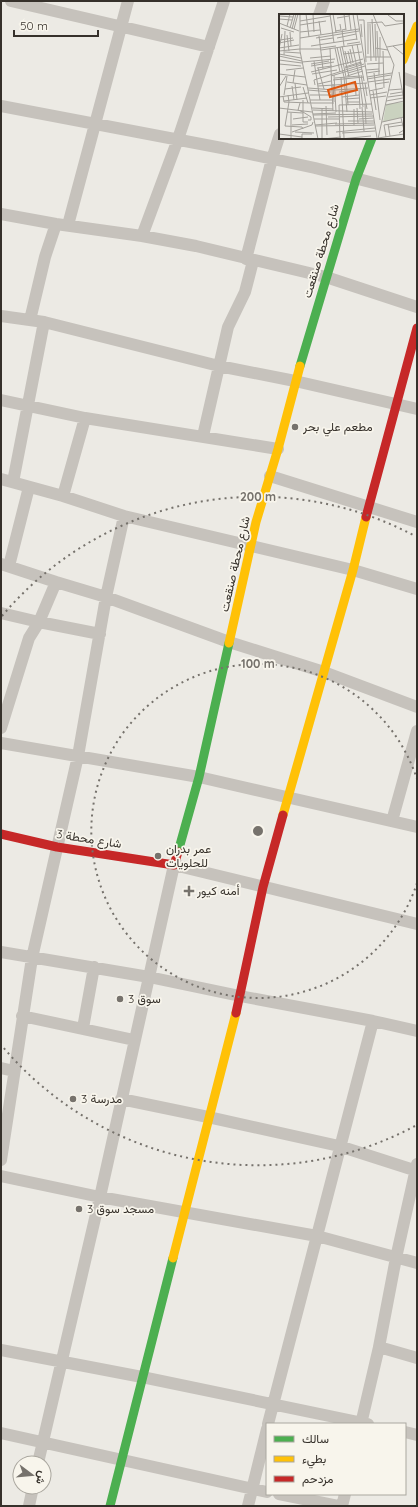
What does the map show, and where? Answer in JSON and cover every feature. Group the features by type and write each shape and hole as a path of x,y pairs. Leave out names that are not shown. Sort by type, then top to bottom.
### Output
{"street":[{"path":"11,1 35,4 209,47"},
{"path":"30,320 44,263 62,224 94,124 128,1"},
{"path":"142,236 178,139 224,1"},
{"path":"319,14 324,1"},
{"path":"404,58 417,26"},
{"path":"404,78 417,83"},
{"path":"1,106 178,139 272,159 417,194"},
{"path":"203,436 228,327 246,292 249,260 272,159 279,137"},
{"name":"شارع محطة صنقعت","path":"174,865 200,777 250,546 262,500 278,449 295,381 326,277 356,179 372,139"},
{"path":"1,214 196,246 249,260 326,277 417,307"},
{"path":"1,316 44,322 219,366 295,381 417,409"},
{"path":"44,322 27,406 7,481 63,496 124,516 353,570 417,589"},
{"path":"110,1506 240,996 263,887 353,570 368,507 417,328"},
{"path":"1,400 85,418 278,449"},
{"path":"63,496 85,418"},
{"path":"270,476 417,522"},
{"path":"29,487 5,565 106,597 229,642 324,672 417,707"},
{"path":"1,1160 32,958 78,756 106,597 124,516"},
{"path":"1,728 28,638 39,622 56,582"},
{"path":"1,613 100,634"},
{"path":"392,821 417,731"},
{"path":"1,743 200,777 417,828"},
{"name":"شارع محطة 3","path":"1,834 57,847 174,865"},
{"path":"40,1455 100,1197 174,865 417,924"},
{"path":"1,952 149,977 417,1031"},
{"path":"83,1028 94,967"},
{"path":"22,1016 134,1040"},
{"path":"268,1423 339,1146 373,1021"},
{"path":"1,1068 14,1071"},
{"path":"122,1099 339,1146 416,1168 396,1258 363,1423"},
{"path":"1,1176 100,1197 317,1236 417,1263"},
{"path":"379,1347 417,1358"},
{"path":"1,1350 142,1377 358,1423"},
{"path":"1,1432 122,1458 266,1492"},
{"path":"406,1432 417,1435"},
{"path":"248,1506 266,1433"},
{"path":"29,1506 31,1495"},
{"path":"284,1495 338,1506"},
{"path":"342,1506 345,1495"}],"traffic: fast":[{"path":"300,366 356,179 372,139"},
{"path":"178,852 199,777 229,643"},
{"path":"110,1506 173,1258"}],"traffic: slow":[{"path":"404,58 417,26"},
{"path":"229,643 256,522 278,449 300,366"},
{"path":"283,815 353,570 366,517"},
{"path":"173,1258 236,1013"}],"traffic: jam":[{"path":"366,517 417,328"},
{"path":"236,1013 263,887 283,815"},
{"path":"1,834 57,847 174,865 178,852"}],"place":[{"name":"مطعم علي بحر","path":"295,427"},
{"name":"عمر بدران للحلويات","path":"158,856"},
{"name":"أمنه كيور","path":"189,891"},
{"name":"سوق 3","path":"120,999"},
{"name":"مدرسة 3","path":"73,1099"},
{"name":"مسجد سوق 3","path":"79,1209"}]}
